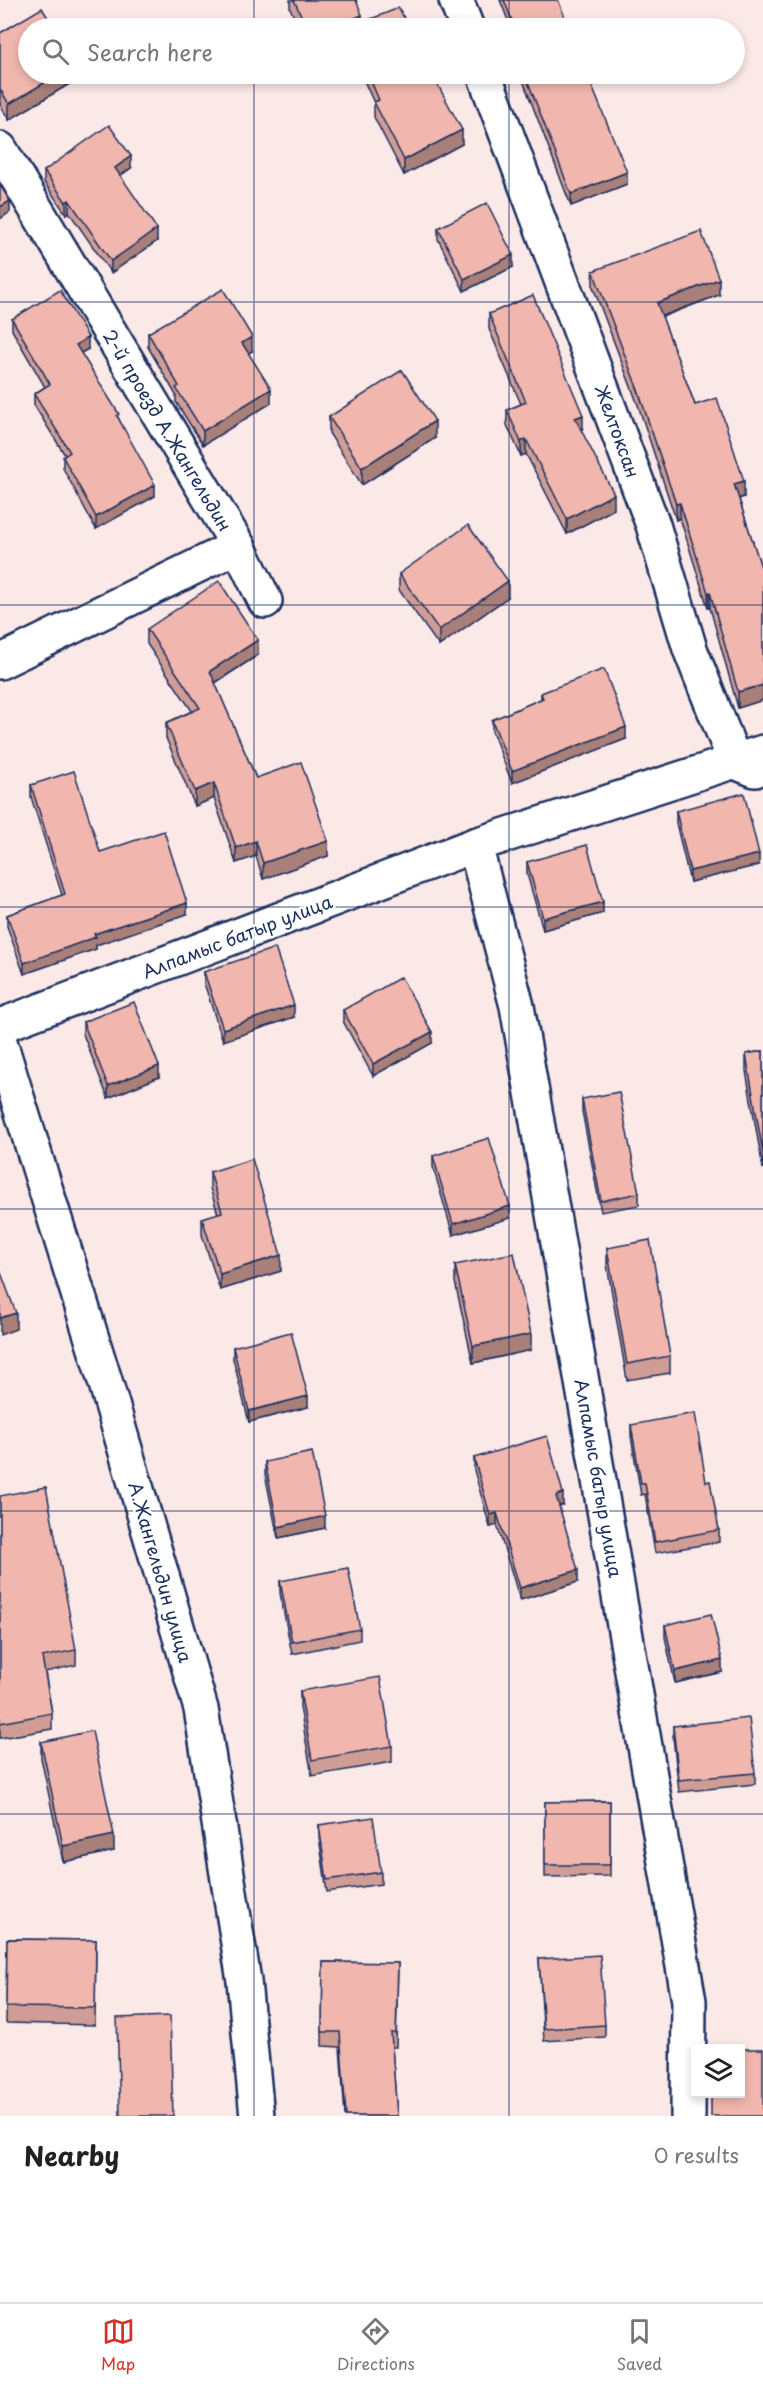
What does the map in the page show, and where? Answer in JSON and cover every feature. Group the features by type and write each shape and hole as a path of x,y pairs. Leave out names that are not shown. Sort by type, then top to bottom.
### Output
{"street":[{"path":"456,0 463,18"},
{"name":"Желтоксан","path":"488,84 653,525 690,649 754,762"},
{"name":"2-й проезд А.Жангельдин","path":"0,149 238,546 0,662"},
{"path":"238,546 265,601"},
{"name":"Алпамыс батыр улица","path":"0,1026 475,845 754,762"},
{"name":"Алпамыс батыр улица","path":"475,845 517,1006 687,1989 689,2001 688,2116"},
{"name":"А.Жангельдин улица","path":"0,1042 106,1384 201,1709 244,1981 257,2116"}],"building":[{"path":"294,0 356,0 362,15 355,18 302,18"},
{"path":"504,0 558,0 565,18 511,18"},
{"path":"42,8 48,18 25,18"},
{"path":"399,8 404,18 374,18"},
{"path":"18,22 18,84 42,84 9,104 0,89 0,33"},
{"path":"372,84 437,84 462,130 404,160 374,102 379,100"},
{"path":"529,84 591,84 627,172 571,194"},
{"path":"109,125 131,156 115,168 157,229 111,261 69,200 66,202 44,171"},
{"path":"0,185 10,201 0,207"},
{"path":"487,203 513,255 464,279 438,228"},
{"path":"701,231 719,279 657,303 695,405 717,398 744,481 734,484 763,573 763,685 738,692 710,592 708,593 680,503 676,504 638,390 593,271"},
{"path":"223,289 252,337 242,343 271,389 203,431 176,388 179,386 148,333"},
{"path":"60,290 88,337 76,345 119,414 117,416 155,485 96,517 63,457 70,452 34,394 50,384 12,319"},
{"path":"533,295 583,415 575,418 614,494 567,519 526,439 521,442 507,410 526,402 489,314"},
{"path":"402,370 435,421 362,468 329,417"},
{"path":"468,525 508,581 439,630 399,574"},
{"path":"219,581 258,640 210,671 256,778 301,762 328,841 263,863 256,841 236,848 214,783 195,791 166,723 200,708 147,629"},
{"path":"604,669 626,727 512,771 492,720 543,698 541,693"},
{"path":"74,771 100,852 164,831 187,903 94,934 96,937 24,963 7,915 65,894 31,785"},
{"path":"744,793 759,854 690,871 676,811"},
{"path":"587,845 603,902 543,918 527,862"},
{"path":"275,948 294,1005 223,1029 204,972"},
{"path":"401,977 432,1032 373,1064 343,1010"},
{"path":"134,1002 159,1066 108,1086 83,1022"},
{"path":"763,1051 763,1153 746,1054"},
{"path":"619,1092 639,1193 601,1201 582,1099"},
{"path":"489,1138 510,1206 453,1224 433,1156"},
{"path":"252,1159 281,1255 220,1274 202,1218 222,1212 210,1172"},
{"path":"650,1240 670,1356 627,1364 607,1248"},
{"path":"514,1253 531,1334 473,1346 455,1265"},
{"path":"0,1270 16,1313 0,1318"},
{"path":"291,1332 308,1396 249,1411 233,1347"},
{"path":"695,1413 706,1482 710,1481 719,1530 655,1542 645,1483 641,1483 631,1425"},
{"path":"547,1436 563,1493 556,1496 578,1570 520,1588 497,1513 490,1515 474,1458"},
{"path":"312,1452 325,1516 278,1527 265,1462"},
{"path":"46,1487 76,1650 42,1657 52,1713 0,1723 0,1496"},
{"path":"348,1568 360,1629 292,1642 280,1581"},
{"path":"711,1614 722,1660 675,1671 665,1625"},
{"path":"380,1677 392,1746 312,1760 300,1691"},
{"path":"749,1718 755,1773 679,1780 673,1726"},
{"path":"92,1731 114,1835 63,1846 41,1742"},
{"path":"610,1801 610,1865 545,1865 545,1802"},
{"path":"373,1817 381,1872 327,1880 319,1825"},
{"path":"7,1939 96,1940 95,2008 6,2007"},
{"path":"600,1955 605,2025 544,2029 539,1959"},
{"path":"323,1962 398,1963 396,2033 391,2033 397,2116 346,2116 340,2032 322,2032"},
{"path":"170,2016 173,2116 120,2116 117,2018"},
{"path":"745,2049 763,2049 763,2116 711,2116 711,2098 745,2098"}]}
